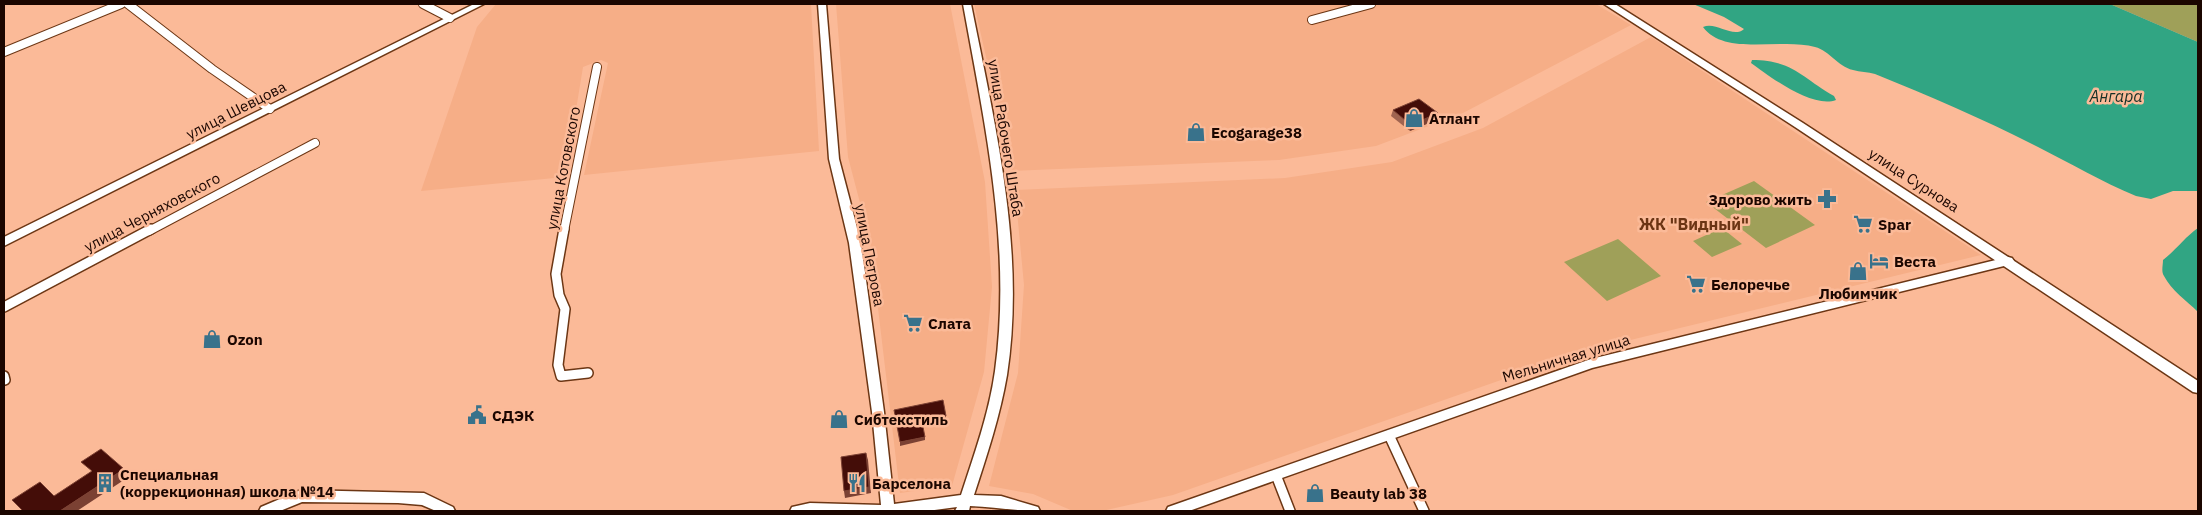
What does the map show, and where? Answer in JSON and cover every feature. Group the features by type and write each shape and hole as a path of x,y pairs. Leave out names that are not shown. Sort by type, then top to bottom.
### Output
{"main road":[{"name":"улица Сурнова","path":"1609,4 1659,34 2008,261 2198,388"},
{"name":"улица Сурнова","path":"1622,4 1660,25 1989,240 2198,380"}],"street":[{"path":"4,52 121,4"},
{"path":"128,4 212,69 270,109"},
{"path":"423,4 450,18"},
{"name":"улица Шевцова","path":"4,242 480,4"},
{"name":"улица Петрова","path":"822,4 834,159 855,243 878,412 887,511"},
{"name":"улица Рабочего Штаба","path":"964,506 986,438 1001,373 1008,287 1000,181 967,4"},
{"path":"1312,20 1371,4"},
{"path":"4,42 12,48"},
{"name":"улица Котовского","path":"588,374 561,376 558,365 565,309 559,295 556,274 597,67"},
{"name":"улица Черняховского","path":"4,307 315,143"},
{"name":"Мельничная улица","path":"1173,511 1591,364 2008,261"},
{"path":"1389,435 1424,511"},
{"path":"1276,475 1290,511"},
{"path":"266,511 300,496 415,498 429,500 448,511"},
{"path":"797,511 818,509 887,511 1001,502 1033,511"}],"shaded area":[{"path":"496,4 811,4 819,151 584,175 608,63 601,60 583,67 565,177 421,191 477,27"},
{"path":"836,4 950,4 985,182 992,287 984,372 952,486 900,493 870,241 848,157"},
{"path":"974,4 1596,4 1631,25 1463,113 1376,146 1279,160 1012,171"},
{"path":"2110,4 2198,4 2198,42"},
{"path":"1651,37 1981,255 1581,352 1173,495 1102,511 1073,511 1033,494 989,486 1018,373 1024,285 1015,190 1285,178 1392,162 1483,128"},
{"path":"1754,181 1815,225 1766,248 1706,202"},
{"path":"1722,228 1742,244 1712,257 1693,241"},
{"path":"1618,239 1661,276 1607,301 1564,262"}],"water":[{"name":"Ангара","path":"1693,4 2110,4 2198,42 2198,191 2173,191 2151,199 2136,196 1957,109 1875,74 1847,68 1815,47 1802,44 1739,44 1713,36 1703,27 1713,26 1735,32 1740,32 1744,29 1724,17"},
{"path":"1752,60 1778,63 1788,67 1834,96 1836,100 1827,102 1804,96 1769,76 1751,63"},
{"path":"2198,228 2198,312 2171,286 2162,270 2163,260"}],"building":[{"path":"1419,99 1438,113 1411,125 1393,110"},
{"path":"943,400 946,416 922,422 925,437 900,442 894,410"},
{"name":"Специальная (коррекционная) школа №14","path":"101,449 124,469 60,511 23,511 12,500 40,482 54,496 92,471 81,462"},
{"name":"Барселона","path":"866,453 869,487 844,491 841,457"}],"place":[{"name":"Атлант","path":"1414,118"},
{"name":"Ecogarage38","path":"1196,132"},
{"name":"Здорово жить","path":"1827,199"},
{"name":"Spar","path":"1863,224"},
{"name":"Веста","path":"1879,261"},
{"name":"Любимчик","path":"1858,271"},
{"name":"Белоречье","path":"1696,284"},
{"name":"Слата","path":"913,323"},
{"name":"Ozon","path":"212,339"},
{"name":"СДЭК","path":"477,415"},
{"name":"Сибтекстиль","path":"839,419"},
{"name":"Специальная (коррекционная) школа №14","path":"105,483"},
{"name":"Барселона","path":"857,483"},
{"name":"Beauty lab 38","path":"1315,493"}],"district":[{"name":"ЖК \"Видный\"","path":"1694,224"}]}
